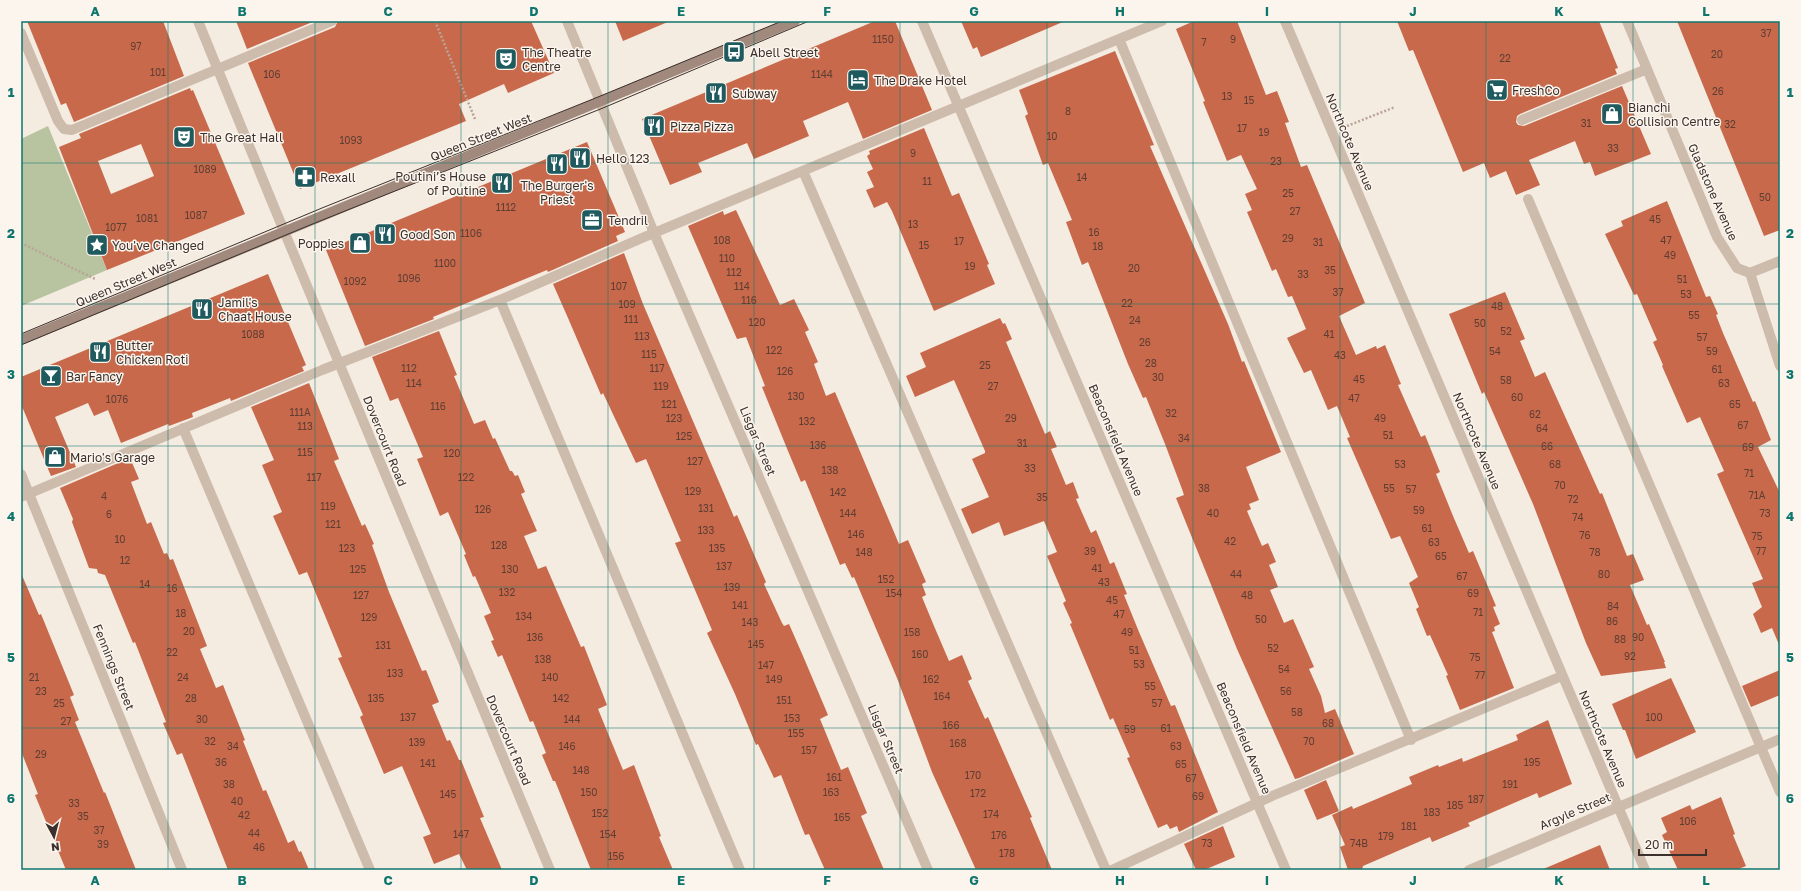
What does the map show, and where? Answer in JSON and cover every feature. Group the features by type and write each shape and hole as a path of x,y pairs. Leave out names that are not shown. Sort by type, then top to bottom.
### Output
{"main road":[{"name":"Queen Street West","path":"21,340 284,230 795,21"}],"street":[{"name":"Dovercourt Road","path":"198,21 339,365 550,870"},
{"path":"21,33 58,121 64,129 72,130 332,21"},
{"name":"Lisgar Street","path":"567,21 654,234 928,870"},
{"name":"Beaconsfield Avenue","path":"922,21 1286,870"},
{"path":"25,495 183,428 500,300 1162,21"},
{"name":"Northcote Avenue","path":"1285,21 1645,870"},
{"name":"Gladstone Avenue","path":"1627,21 1717,237 1737,268 1750,273"},
{"path":"1119,39 1411,740"},
{"path":"1522,120 1647,69"},
{"path":"803,171 1106,870"},
{"path":"1528,199 1780,792"},
{"path":"1780,261 1750,273 1780,366"},
{"path":"500,300 740,870"},
{"path":"183,428 370,870"},
{"name":"Fennings Street","path":"21,474 25,495 182,870"},
{"path":"1112,870 1258,802 1411,740 1562,676"},
{"name":"Argyle Street","path":"1469,870 1780,739"}],"path":[{"path":"435,21 474,119"},
{"path":"1346,126 1395,107"},
{"path":"21,243 95,279"}],"green space":[{"path":"48,126 107,270 21,306 21,139"}],"building":[{"path":"27,21 163,21 184,76 74,122 66,103 61,105"},
{"path":"236,21 315,21 247,49"},
{"path":"338,21 531,21 554,73 508,93 504,84 459,104 466,121 300,189 248,63 335,27"},
{"path":"615,21 670,21 623,41"},
{"path":"875,21 895,21 932,110 863,139 848,102 803,121 809,136 754,159 747,143 698,163 702,172 670,185 642,119"},
{"path":"961,21 1065,21 981,57 977,47 973,49"},
{"path":"1194,21 1237,21 1266,95 1277,91 1289,122 1285,123 1301,167 1307,165 1365,303 1339,316 1356,355 1376,346 1377,349 1385,345 1401,384 1398,385 1421,437 1425,435 1440,472 1436,474 1453,516 1469,553 1473,551 1496,606 1493,607 1500,624 1494,627 1495,631 1492,632 1514,688 1460,710 1446,676 1448,675 1430,635 1427,636 1416,609 1419,607 1409,583 1418,577 1400,536 1391,539 1347,438 1350,437 1337,406 1328,410 1311,370 1304,373 1287,338 1306,329 1292,296 1288,297 1276,269 1272,271 1247,212 1252,210 1245,194 1257,189 1241,155 1227,161 1176,29"},
{"name":"FreshCo","path":"1397,21 1599,21 1618,68 1615,69 1617,74 1520,114 1517,116 1516,122 1518,125 1524,126 1622,86 1651,154 1595,176 1590,162 1584,164 1575,141 1529,160 1540,185 1516,195 1506,171 1490,178 1484,163 1463,172 1413,50 1409,51"},
{"path":"1677,21 1780,21 1780,230 1764,236"},
{"path":"1115,51 1154,145 1150,146 1228,324 1242,362 1244,361 1281,452 1246,467 1259,500 1249,504 1251,509 1247,511 1262,546 1268,543 1276,562 1269,565 1278,587 1270,590 1284,623 1293,619 1314,667 1309,669 1321,696 1325,713 1335,709 1354,754 1299,778 1295,779 1237,649 1176,498 1184,495 1165,444 1146,397 1143,398 1128,364 1088,262 1082,265 1066,222 1072,220 1048,163 1043,165 1025,116 1028,114 1019,90"},
{"path":"190,88 191,91 193,90 245,214 107,270 59,147 81,138 79,134","holes":["141,144 154,176 111,194 98,161"]},
{"path":"924,128 952,196 959,193 989,264 987,265 995,284 934,311 887,202 874,208 866,190 874,187 867,172 873,169 867,156 870,154 869,151"},
{"path":"587,142 625,232 616,236 618,241 548,272 547,270 433,317 434,319 365,346 326,250"},
{"path":"1667,201 1706,297 1710,296 1718,314 1716,315 1723,333 1753,402 1755,401 1771,440 1758,447 1780,493 1780,647 1772,628 1761,633 1753,614 1762,607 1752,583 1763,579 1717,474 1724,471 1700,417 1687,423 1653,342 1657,340 1637,294 1634,295 1605,234 1623,226 1621,221"},
{"path":"736,210 780,305 794,299 809,330 805,332 818,362 814,364 826,396 835,392 899,544 908,540 926,582 922,584 926,595 922,597 949,661 962,655 972,679 968,681 985,719 988,717 1032,817 1030,818 1052,870 976,870 932,772 897,678 854,577 852,578 845,563 840,565 805,480 801,482 788,451 762,387 765,386 746,337 737,339 688,226 723,211 724,215"},
{"path":"624,253 643,304 734,517 737,515 766,582 764,584 782,623 784,626 789,624 828,715 820,719 841,770 848,767 867,813 861,816 884,870 825,870 809,834 805,835 781,775 774,778 758,744 756,745 735,694 707,633 712,630 675,543 681,541 646,459 636,463 603,393 601,395 553,284"},
{"path":"268,274 306,365 302,367 304,371 231,401 230,398 192,413 193,417 169,426 168,424 121,443 108,410 94,416 88,403 55,417 76,467 51,476 21,404 21,377"},
{"path":"1505,292 1525,339 1520,341 1535,377 1545,372 1600,494 1602,493 1627,556 1633,554 1644,580 1630,585 1647,625 1649,624 1665,662 1666,668 1601,676 1586,643 1533,504 1484,392 1482,394 1449,314"},
{"path":"1000,318 1003,324 1005,323 1012,339 1006,342 1045,434 1050,431 1057,447 1051,449 1066,485 1073,482 1079,498 1076,499 1091,533 1096,530 1110,564 1114,562 1127,594 1124,595 1139,632 1171,706 1175,705 1218,812 1179,832 1177,826 1170,829 1167,824 1158,828 1127,758 1130,757 1113,718 1110,720 1070,624 1072,623 1063,603 1066,601 1047,556 1057,552 1044,521 1004,536 999,522 972,534 961,509 989,497 972,459 985,453 985,451 954,380 915,397 906,376 926,367 920,353"},
{"path":"439,331 457,375 454,376 474,424 485,420 510,471 512,471 515,476 518,475 525,492 521,494 537,531 524,536 538,569 546,566 581,647 584,646 607,705 598,709 623,770 634,765 661,836 659,837 673,870 591,870 555,781 553,781 542,755 546,753 533,721 530,722 502,655 498,657 491,641 494,640 484,616 491,613 475,576 473,577 464,555 466,554 448,512 440,516 417,459 423,457 398,398 390,401 372,357"},
{"path":"309,383 339,459 334,461 362,526 365,524 374,544 372,545 389,592 422,671 426,670 439,702 432,705 447,741 450,740 459,760 461,760 484,817 480,818 502,870 467,870 459,854 434,864 423,837 431,834 402,766 384,774 360,717 363,715 338,658 342,657 307,572 299,575 273,516 282,512 262,465 274,460 251,407"},
{"path":"130,458 139,479 131,482 147,524 151,522 164,554 167,553 170,560 173,559 207,646 200,649 216,688 223,685 263,791 266,790 288,843 294,840 299,852 301,851 309,870 228,870 182,753 177,755 163,723 166,722 135,642 133,643 105,575 98,573 97,569 89,568 72,522 73,519 60,488"},
{"path":"21,573 39,615 41,614 74,695 70,697 79,720 75,722 136,870 66,870 35,795 38,794 21,751"},
{"path":"1780,670 1780,695 1751,707 1742,686"},
{"path":"1671,678 1696,732 1636,759 1625,730 1623,730 1612,704"},
{"path":"1548,720 1572,784 1539,798 1537,793 1468,823 1470,826 1432,842 1430,837 1363,866 1362,870 1348,870 1340,847 1345,845 1332,815 1352,806 1353,809 1412,784 1409,777 1438,765 1439,767 1462,758 1463,762 1518,740 1516,735"},
{"path":"1326,780 1339,811 1317,820 1304,790"},
{"path":"1721,797 1735,834 1733,835 1746,866 1736,870 1678,870 1662,835 1667,832 1661,818 1690,805 1692,810"},
{"path":"1223,826 1235,857 1204,870 1196,870 1184,844"},
{"path":"1600,845 1610,870 1541,870"}],"tram line":[{"path":"21,334 322,208 782,21"},
{"path":"21,345 310,225 603,108 809,21"}],"place":[{"name":"Abell Street","path":"734,52"},
{"name":"The Theatre Centre","path":"506,59"},
{"name":"The Drake Hotel","path":"858,80"},
{"name":"FreshCo","path":"1497,90"},
{"name":"Subway","path":"716,93"},
{"name":"Bianchi Collision Centre","path":"1612,114"},
{"name":"Pizza Pizza","path":"654,126"},
{"name":"The Great Hall","path":"184,137"},
{"name":"Hello 123","path":"580,158"},
{"name":"The Burger's Priest","path":"557,164"},
{"name":"Rexall","path":"305,177"},
{"name":"Poutini’s House of Poutine","path":"502,183"},
{"name":"Tendril","path":"592,220"},
{"name":"Good Son","path":"385,234"},
{"name":"Poppies","path":"360,243"},
{"name":"You've Changed","path":"97,245"},
{"name":"Jamil's Chaat House","path":"202,309"},
{"name":"Butter Chicken Roti","path":"100,352"},
{"name":"Bar Fancy","path":"51,376"},
{"name":"Mario's Garage","path":"55,457"}]}
